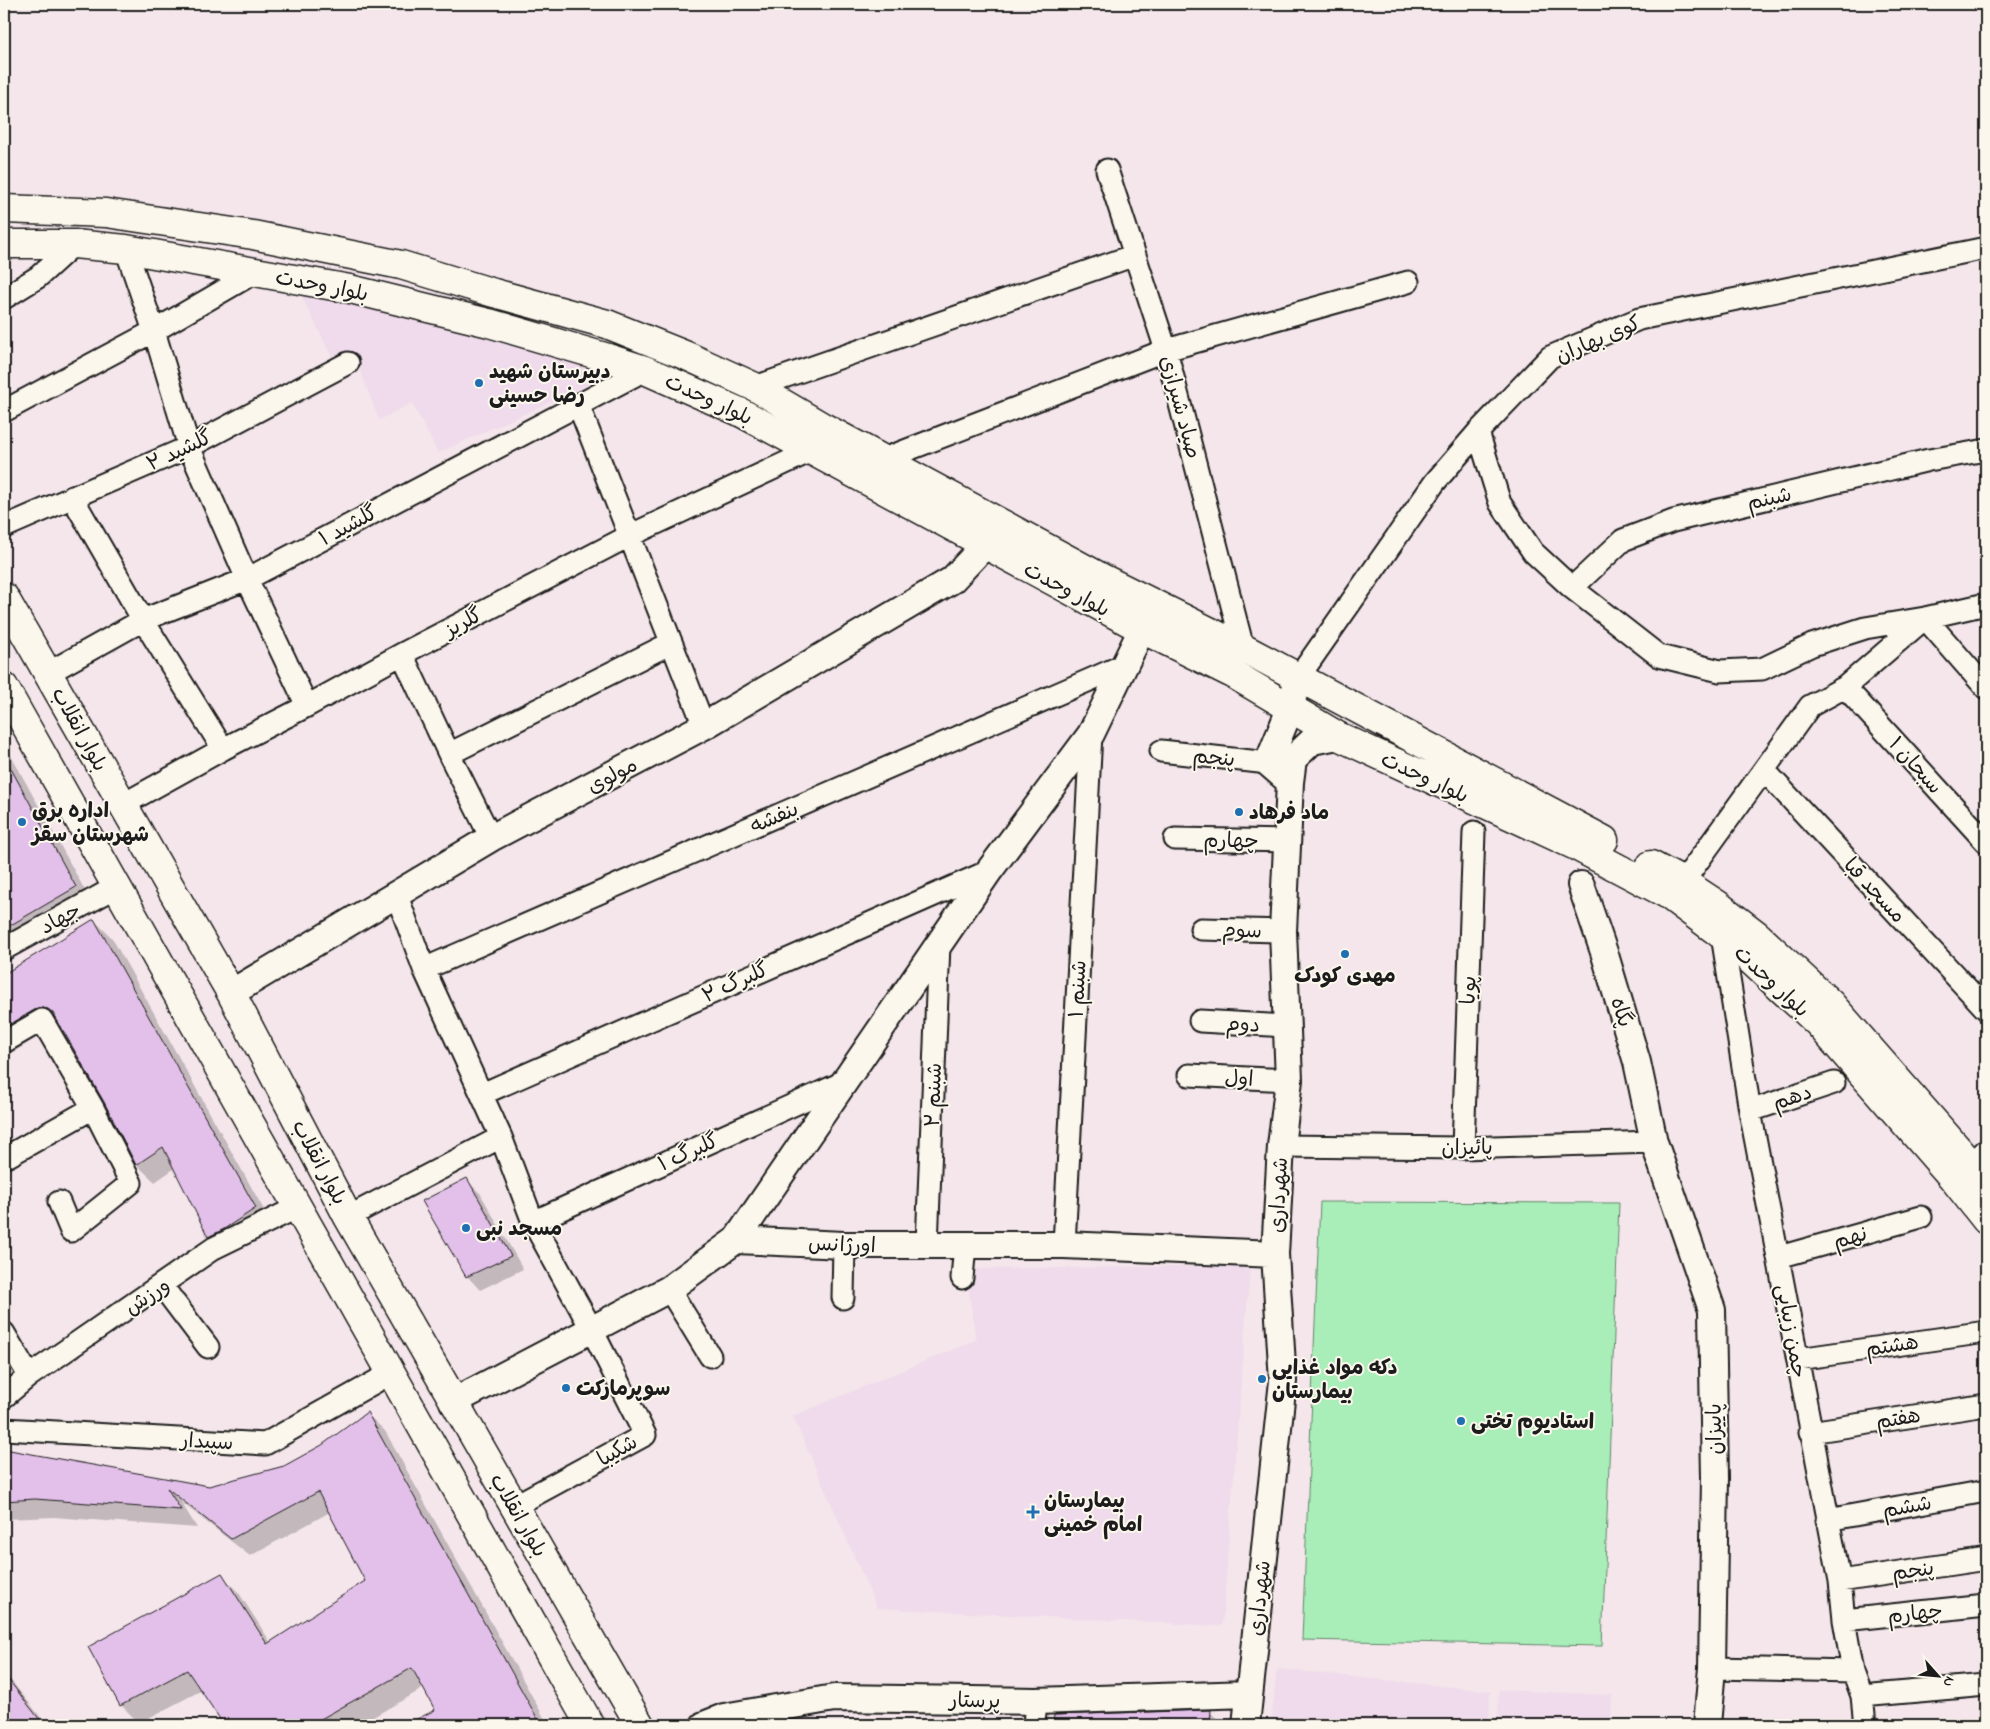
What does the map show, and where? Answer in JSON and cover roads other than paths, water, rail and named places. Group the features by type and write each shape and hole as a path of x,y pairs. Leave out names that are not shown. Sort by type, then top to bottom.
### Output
{"main road":[{"name":"بلوار وحدت","path":"4,209 106,213 253,235 401,265 607,324 687,356 754,387 823,427 1104,579 1242,648 1683,882 1718,905 1757,935 1830,1003 1974,1168 1986,1220"},
{"name":"بلوار وحدت","path":"4,244 74,244 126,249 350,289 489,323 645,370 740,412 1142,629 1233,674 1338,736 1584,850 1667,894 1722,935 1974,1168"},
{"name":"بلوار انقلاب","path":"4,597 231,993 348,1217 640,1725"},
{"name":"بلوار انقلاب","path":"4,687 590,1725"},
{"path":"36,743 46,734 64,727 92,750"}],"street":[{"name":"صیاد شیرازی","path":"1107,170 1166,350 1242,648"},
{"path":"4,298 38,277 74,244"},
{"name":"کوی بهاران","path":"1298,678 1435,482 1478,432 1550,357 1639,319 1986,248"},
{"path":"126,249 154,330 189,447 247,579 307,706"},
{"path":"754,387 1135,255"},
{"path":"4,411 154,330 252,274 262,273"},
{"path":"884,459 1166,350 1408,282"},
{"name":"گلشید ۲","path":"4,526 189,447 348,362"},
{"name":"گلشید ۱","path":"48,673 143,620 247,579 645,370"},
{"path":"578,404 704,726"},
{"path":"1478,432 1500,503 1533,552 1572,588 1659,656 1720,671 1762,669 1812,645 1865,628 1925,618 1986,604"},
{"name":"شبنم","path":"1572,588 1623,540 1674,521 1930,460 1986,450"},
{"name":"گلریز","path":"122,805 402,654 629,536 811,451"},
{"path":"72,497 143,620 223,749"},
{"name":"مولوی","path":"231,993 491,838 704,726 952,580 984,545"},
{"path":"1683,882 1810,706 1845,687 1925,618"},
{"path":"1925,618 1986,688"},
{"path":"453,1402 668,1289 736,1240 989,871 1091,734 1142,629"},
{"path":"449,754 672,643"},
{"path":"402,654 491,838"},
{"name":"بنفشه","path":"424,969 1124,665"},
{"path":"1290,782 1268,763 1290,709 1298,678"},
{"name":"سبحان ۱","path":"1845,687 1986,842"},
{"name":"شبنم ۱","path":"1064,1245 1091,734"},
{"name":"شهرداری","path":"1246,1725 1283,1381 1275,1254 1281,1146 1289,1080 1283,931 1292,758 1312,741 1338,736"},
{"name":"پنجم","path":"1161,751 1268,763"},
{"name":"مسجد قبا","path":"1764,770 1986,1009"},
{"name":"پویا","path":"1463,1148 1474,832"},
{"name":"چهارم","path":"1175,839 1288,841"},
{"name":"گلبرگ ۲","path":"482,1094 989,871"},
{"name":"پگاه","path":"1581,885 1605,955 1637,1062 1654,1142"},
{"name":"جهاد","path":"4,949 116,887"},
{"path":"396,896 424,969 501,1137 533,1222 592,1330"},
{"name":"سوم","path":"1201,929 1283,931"},
{"name":"چمن زیبایی","path":"1722,935 1750,1111 1840,1581 1844,1620 1853,1671 1862,1696 1865,1725"},
{"name":"شبنم ۲","path":"926,1245 939,944"},
{"path":"4,1042 42,1020 93,1108 131,1183 71,1231 58,1202"},
{"name":"دوم","path":"1200,1021 1286,1026"},
{"name":"اول","path":"1189,1075 1289,1080"},
{"name":"گلبرگ ۱","path":"533,1222 844,1082"},
{"name":"دهم","path":"1750,1111 1834,1083"},
{"path":"8,1156 93,1108"},
{"path":"348,1217 501,1137"},
{"name":"پائیزان","path":"1281,1146 1463,1148 1654,1142"},
{"name":"پاییزان","path":"1654,1142 1712,1310 1715,1478 1712,1668 1707,1725"},
{"name":"ورزش","path":"4,1397 30,1376 214,1248 298,1207"},
{"name":"نهم","path":"1779,1257 1921,1217"},
{"name":"اورژانس","path":"736,1240 844,1245 1064,1245 1275,1254"},
{"path":"962,1278 966,1244"},
{"path":"843,1298 844,1245"},
{"path":"162,1286 208,1346"},
{"path":"668,1289 710,1356"},
{"name":"شکیبا","path":"514,1506 645,1436 592,1330"},
{"name":"هشتم","path":"1798,1359 1986,1332"},
{"path":"4,1333 30,1376"},
{"name":"سپیدار","path":"4,1429 265,1444 391,1373"},
{"name":"هفتم","path":"1810,1432 1986,1405"},
{"name":"ششم","path":"1827,1520 1986,1491"},
{"name":"پنجم","path":"1840,1581 1986,1559"},
{"name":"چهارم","path":"1844,1620 1986,1605"},
{"path":"1712,1668 1853,1671"},
{"path":"1862,1696 1986,1685"},
{"name":"پرستار","path":"704,1725 724,1717 834,1698 1035,1713 1249,1694"}],"place":[{"name":"دبیرستان شهید رضا حسینی","path":"479,383"},
{"name":"ماد فرهاد","path":"1239,812"},
{"name":"اداره برق شهرستان سقز","path":"22,822"},
{"name":"مهدی کودک","path":"1345,954"},
{"name":"مسجد نبی","path":"466,1228"},
{"name":"دکه مواد غذایی بیمارستان","path":"1262,1379"},
{"name":"سوپرمارکت","path":"566,1388"},
{"name":"استادیوم تختی","path":"1461,1421"},
{"name":"بیمارستان امام خمینی","path":"1033,1512"}]}
